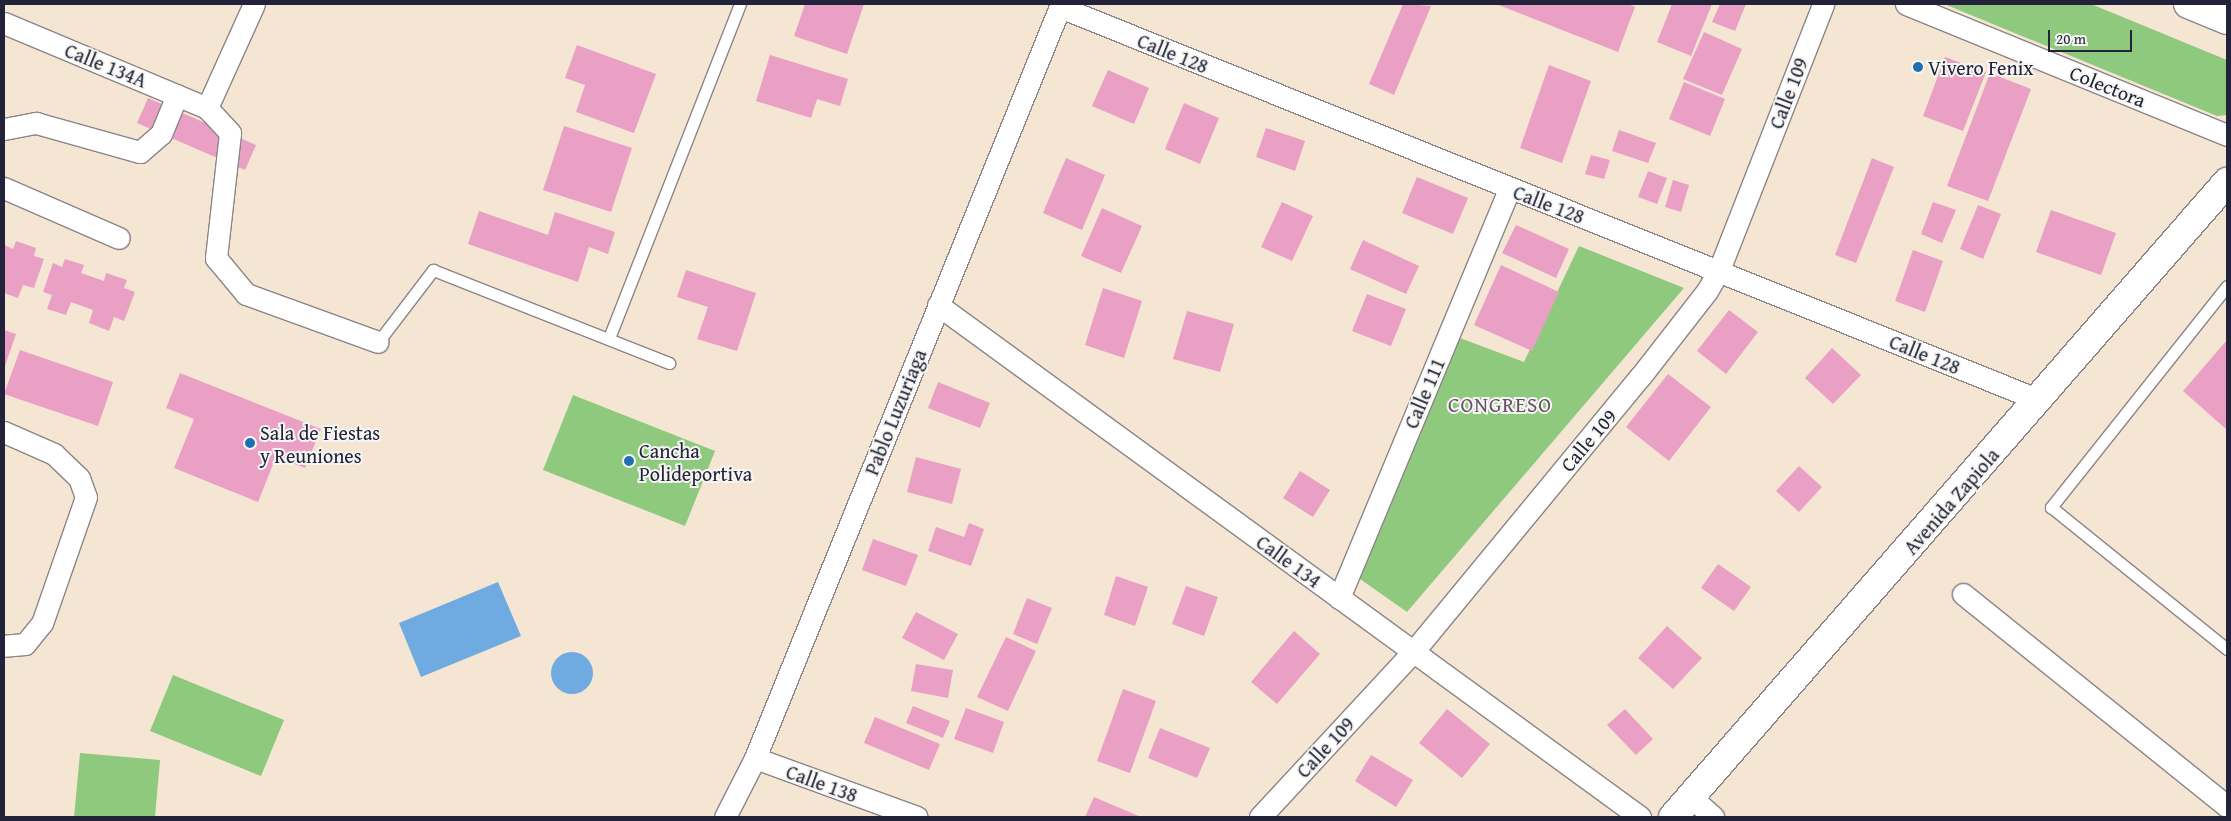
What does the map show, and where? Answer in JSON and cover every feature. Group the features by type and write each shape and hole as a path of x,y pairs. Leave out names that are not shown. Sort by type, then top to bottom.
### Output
{"main road":[{"path":"2188,4 2227,20"},
{"name":"Avenida Zapiola","path":"1672,817 2039,400 2227,182"}],"street":[{"path":"254,4 207,108 230,133 216,258 246,294 378,342"},
{"name":"Calle 109","path":"1260,817 1413,652 1640,377 1719,270 1822,4"},
{"name":"Colectora","path":"1906,4 2227,135"},
{"name":"Calle 128","path":"1060,6 2039,400"},
{"name":"Pablo Luzuriaga","path":"724,817 755,758 1060,6"},
{"name":"Calle 134A","path":"4,23 207,108"},
{"path":"4,129 36,123 140,152 161,134 177,95"},
{"path":"4,188 119,238"},
{"name":"Calle 111","path":"1339,598 1510,188"},
{"name":"Calle 134","path":"938,305 1640,817"},
{"path":"4,432 54,454 79,478 86,497 42,623 25,644 4,646"},
{"path":"1963,594 2227,806"},
{"name":"Calle 138","path":"755,758 917,817"},
{"path":"1690,797 1713,817"}],"lane":[{"path":"609,338 740,4"},
{"path":"378,342 434,270 670,363"},
{"path":"2227,286 2052,507 2227,649"}],"green space":[{"path":"1944,4 2091,4 2227,60 2227,115 2217,116"},
{"path":"1579,246 1684,288 1407,612 1360,579 1460,338 1524,362"},
{"name":"Cancha Polideportiva","path":"573,395 715,451 685,526 543,470"},
{"path":"173,675 284,720 261,776 150,731"},
{"path":"80,753 160,760 155,817 74,817"}],"water":[{"path":"498,582 521,636 421,677 399,623"},
{"path":"576,652 584,655 590,661 593,673 590,685 584,691 568,694 560,691 554,685 551,669 554,661 560,655"}],"building":[{"path":"805,4 864,4 847,54 794,36"},
{"path":"1403,4 1431,6 1394,95 1369,84"},
{"path":"1496,4 1628,4 1635,7 1618,52"},
{"path":"1672,4 1712,4 1691,56 1657,42"},
{"path":"1720,4 1746,4 1735,31 1712,22"},
{"path":"1704,32 1742,49 1722,95 1683,79"},
{"path":"577,45 656,74 634,133 576,112 585,85 565,78"},
{"path":"770,55 848,79 840,106 817,99 811,118 756,101"},
{"path":"1945,57 1986,72 1963,131 1923,116"},
{"path":"1549,65 1591,81 1562,163 1520,148"},
{"path":"1108,70 1149,88 1134,124 1092,106"},
{"path":"1990,73 2031,89 1988,201 1947,186"},
{"path":"1684,82 1725,99 1710,136 1669,119"},
{"path":"148,98 256,145 245,170 137,123"},
{"path":"1184,103 1219,118 1200,164 1165,149"},
{"path":"564,126 632,148 611,212 543,190"},
{"path":"1266,128 1305,141 1295,171 1256,157"},
{"path":"1619,130 1656,143 1648,163 1612,151"},
{"path":"1591,155 1610,160 1604,179 1585,174"},
{"path":"1066,158 1105,175 1082,230 1043,213"},
{"path":"1872,158 1894,167 1856,263 1835,255"},
{"path":"1648,171 1667,178 1657,204 1638,197"},
{"path":"1417,177 1468,198 1453,234 1402,213"},
{"path":"1673,180 1689,185 1681,212 1665,207"},
{"path":"1282,202 1313,216 1292,261 1261,247"},
{"path":"1933,202 1956,210 1942,243 1921,234"},
{"path":"1978,205 2001,214 1983,259 1960,249"},
{"path":"1102,208 1142,226 1121,273 1081,256"},
{"path":"2051,210 2116,233 2101,275 2036,252"},
{"path":"479,211 548,235 555,212 615,232 608,254 589,247 578,282 468,244"},
{"path":"1516,225 1569,249 1556,278 1502,253"},
{"path":"1363,240 1419,266 1406,294 1350,269"},
{"path":"16,241 36,248 34,256 44,259 34,288 23,285 18,298 4,293 4,245 13,249"},
{"path":"1913,250 1943,261 1925,312 1895,301"},
{"path":"65,259 84,265 81,273 104,281 106,273 127,280 124,288 135,292 124,321 114,317 109,331 89,323 93,310 71,302 66,315 47,309 52,295 43,292 53,263 62,267"},
{"path":"1501,265 1559,292 1532,351 1474,325"},
{"path":"686,270 756,293 737,351 697,339 708,307 677,297"},
{"path":"1103,288 1142,301 1124,358 1085,345"},
{"path":"1367,294 1406,309 1391,346 1352,331"},
{"path":"1729,310 1758,332 1726,374 1697,351"},
{"path":"1187,311 1234,324 1220,372 1173,359"},
{"path":"4,330 16,334 4,369"},
{"path":"2227,340 2227,430 2183,391"},
{"path":"1832,348 1861,375 1833,404 1805,378"},
{"path":"20,350 113,382 98,426 4,394"},
{"name":"Sala de Fiestas y Reuniones","path":"180,373 321,429 305,468 276,457 258,502 174,468 194,419 166,408"},
{"path":"1668,374 1711,407 1669,461 1626,427"},
{"path":"938,382 990,403 980,428 928,408"},
{"path":"916,457 961,469 952,504 907,492"},
{"path":"1799,466 1822,487 1799,512 1776,491"},
{"path":"1300,471 1330,490 1313,517 1283,498"},
{"path":"969,523 984,529 971,566 928,551 936,527 964,537"},
{"path":"873,539 918,555 906,586 862,570"},
{"path":"1718,564 1751,587 1734,611 1701,588"},
{"path":"1116,576 1148,587 1135,626 1104,615"},
{"path":"1186,586 1218,597 1204,636 1172,624"},
{"path":"1027,598 1052,608 1037,644 1013,634"},
{"path":"916,612 958,634 944,660 902,638"},
{"path":"1667,626 1702,658 1673,689 1638,658"},
{"path":"1294,631 1320,654 1277,704 1251,682"},
{"path":"1006,637 1036,651 1008,711 977,697"},
{"path":"916,664 953,670 948,698 911,691"},
{"path":"1123,689 1156,701 1130,773 1097,761"},
{"path":"913,706 950,721 943,738 906,723"},
{"path":"966,708 1004,722 993,753 954,739"},
{"path":"1447,709 1490,744 1462,778 1419,743"},
{"path":"1625,709 1653,739 1636,755 1607,725"},
{"path":"875,717 940,744 929,770 864,743"},
{"path":"1160,728 1210,748 1197,778 1148,758"},
{"path":"1371,755 1413,780 1396,807 1355,781"},
{"path":"1094,797 1141,817 1085,817"}],"place":[{"name":"Vivero Fenix","path":"1918,67"},
{"name":"Sala de Fiestas y Reuniones","path":"250,443"},
{"name":"Cancha Polideportiva","path":"629,461"}],"district":[{"name":"CONGRESO","path":"1500,405"}]}
